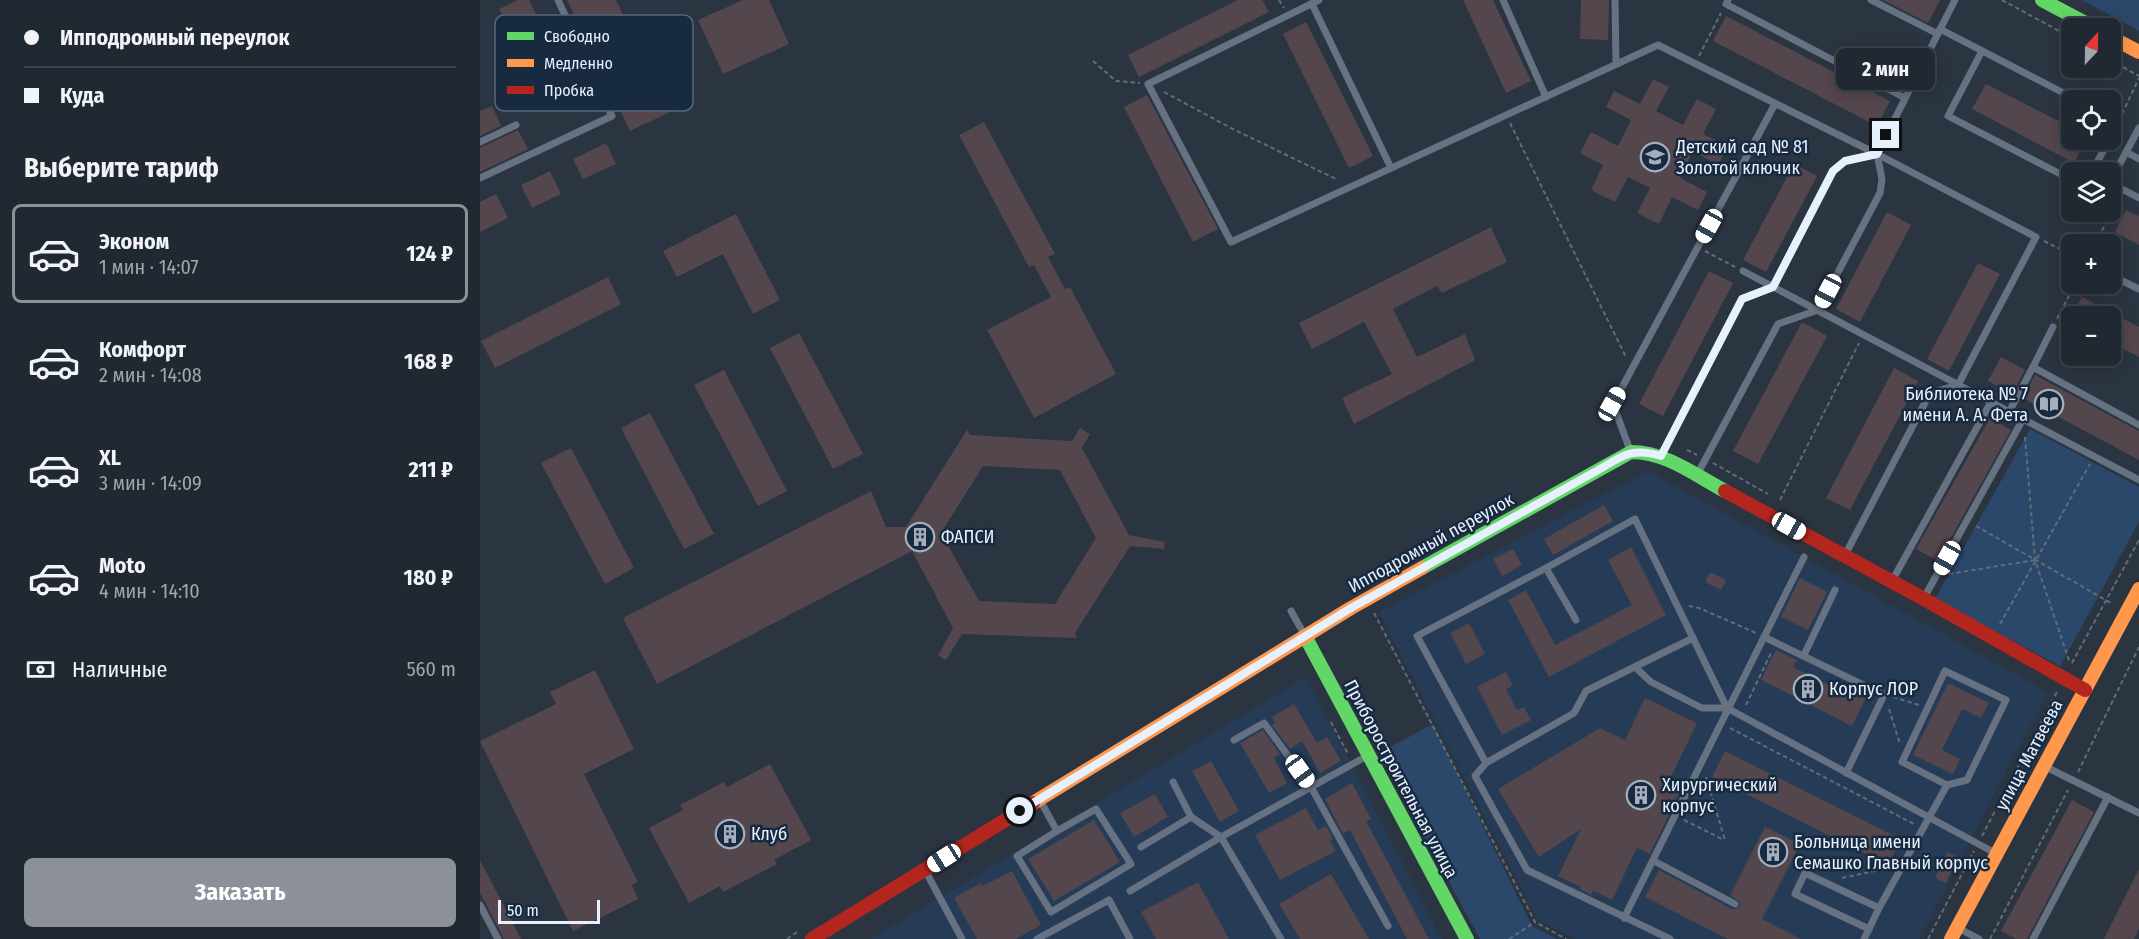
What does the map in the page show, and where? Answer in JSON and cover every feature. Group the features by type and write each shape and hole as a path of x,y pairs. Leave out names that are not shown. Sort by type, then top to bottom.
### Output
{"street":[{"path":"2042,0 2076,18"},
{"path":"2121,43 2139,52"},
{"path":"1631,452 1646,452 1661,456 1924,599 2085,690"},
{"name":"Ипподромный переулок","path":"812,939 1373,595 1631,452"},
{"name":"улица Матвеева","path":"1954,933 2043,766 2130,613 2139,589"},
{"name":"Приборостроительная улица","path":"1305,636 1367,756 1467,939"}],"lane":[{"path":"558,0 565,15"},
{"path":"1503,0 1546,97"},
{"path":"1615,0 1616,64"},
{"path":"1871,0 1982,51 2061,92"},
{"path":"1697,476 1778,324 1818,310 1880,193 1882,179 1877,154 1955,0"},
{"path":"1391,168 1316,2 1148,84 1231,242 1658,45 1877,154 2036,237 1958,385 1930,393 1845,556"},
{"path":"1726,2 1905,98"},
{"path":"1982,51 1948,116 2061,174"},
{"path":"1631,452 1612,404 1775,104"},
{"path":"480,178 612,116 610,111"},
{"path":"480,142 516,125"},
{"path":"2121,162 2139,128"},
{"path":"2126,152 2139,159"},
{"path":"1661,456 1742,299 1773,287 1833,171 1845,161 1877,154"},
{"path":"2121,189 2139,198"},
{"path":"1743,271 2139,480"},
{"path":"2121,280 2139,289"},
{"path":"2009,412 2053,327"},
{"path":"2033,367 2139,424"},
{"path":"1892,582 1991,402"},
{"path":"1924,599 2023,419"},
{"path":"1486,763 1417,636 1635,519 1727,708"},
{"path":"1624,918 1676,816 1719,723 1804,557"},
{"path":"1546,568 1576,620"},
{"path":"1804,655 1835,590"},
{"path":"1291,611 1305,636"},
{"path":"1764,637 1884,695 1846,773"},
{"path":"1670,939 1527,870 1475,776 1486,763 1574,713 1586,691 1693,638"},
{"path":"1635,667 1651,682 1702,708 1727,708 1997,854"},
{"path":"1945,671 2006,700 1966,780 1947,785 1902,762 1927,707 1945,671"},
{"path":"1234,740 1264,723 1311,787 1388,926"},
{"path":"1130,891 1221,837 1367,756"},
{"path":"2043,766 2074,779 2139,813"},
{"path":"1173,782 1191,817 1221,837 1281,939"},
{"path":"1864,939 1901,866 1947,785"},
{"path":"2033,939 2108,797"},
{"path":"1039,800 1057,831"},
{"path":"1096,809 1131,864 1051,912 1017,856 1057,831 1096,809"},
{"path":"1141,847 1191,817"},
{"path":"1653,861 1735,904"},
{"path":"925,870 962,939"},
{"path":"1869,929 1795,894 1805,873 1879,908"},
{"path":"1037,939 1109,900 1130,939"},
{"path":"480,905 498,939"},
{"path":"1954,933 1979,939"}],"path":[{"path":"2002,0 2061,32"},
{"path":"1695,64 1726,2"},
{"path":"1093,61 1116,81 1148,84 1231,128 1352,187"},
{"path":"2121,66 2139,77 2121,118"},
{"path":"1506,115 1632,369"},
{"path":"2036,237 2061,250"},
{"path":"1698,247 1743,271"},
{"path":"2053,327 2070,294"},
{"path":"1788,505 1779,500 1863,335"},
{"path":"2023,419 2035,560 2071,666 2139,540"},
{"path":"1999,626 2094,456"},
{"path":"1967,521 2130,613"},
{"path":"1936,576 2035,560"},
{"path":"1677,604 1699,608 1764,637"},
{"path":"1373,611 1535,922 1566,939"},
{"path":"1741,716 1776,642"},
{"path":"1990,939 2074,779 2139,647"},
{"path":"1928,939 2064,679"},
{"path":"1884,695 1927,707"},
{"path":"1884,695 1904,757"},
{"path":"1719,723 1923,830"},
{"path":"1676,816 1725,840 1702,760"},
{"path":"1824,882 1901,866"},
{"path":"1509,939 1535,922"}],"shaded area":[{"path":"2082,0 2139,0 2139,31 2121,21 2121,18 2115,18"},
{"path":"2030,429 2139,487 2139,522 2060,666 1935,599"},
{"path":"1648,471 2048,692 1919,939 1575,939 1538,920 1379,612"},
{"path":"1306,677 1442,939 871,939"},
{"path":"1433,724 1532,926 1557,939 1480,939 1379,753"}],"building":[{"path":"518,0 529,0 536,15 502,15 499,9"},
{"path":"567,0 616,0 623,15 574,15"},
{"path":"743,0 769,0 789,44 723,74 698,20"},
{"path":"1238,0 1262,0 1269,12 1139,77 1128,55"},
{"path":"1463,0 1493,0 1531,81 1506,93"},
{"path":"1581,0 1609,0 1608,40 1580,39"},
{"path":"1883,0 1940,0 1928,23"},
{"path":"1726,16 1890,101 1877,126 1713,41"},
{"path":"1306,22 1373,156 1349,168 1283,34"},
{"path":"1653,79 1669,87 1656,111 1683,125 1697,99 1716,109 1703,134 1728,146 1718,165 1693,151 1680,178 1707,192 1698,210 1672,197 1659,224 1637,213 1650,188 1628,177 1615,202 1591,190 1603,165 1580,153 1591,132 1618,146 1631,120 1606,107 1614,91 1640,104"},
{"path":"1986,84 2061,122 2061,150 2081,150 2075,162 2072,162 1972,109"},
{"path":"1147,95 1218,229 1193,242 1124,107"},
{"path":"492,106 501,126 480,136 480,111"},
{"path":"620,111 670,111 670,112 630,131"},
{"path":"984,122 1055,254 1048,257 1065,289 1070,287 1116,374 1034,418 987,330 1051,297 1034,265 1029,267 959,135"},
{"path":"518,130 528,149 480,172 480,148"},
{"path":"606,143 616,164 583,179 573,159"},
{"path":"1794,164 1817,176 1766,272 1743,260"},
{"path":"550,171 561,194 532,208 521,185"},
{"path":"496,194 508,218 480,232 480,202"},
{"path":"2126,210 2139,216 2139,245 2115,232"},
{"path":"1887,212 1911,225 1860,322 1836,309"},
{"path":"736,214 780,300 753,314 723,254 677,277 663,251"},
{"path":"1491,227 1507,262 1442,293 1437,286 1393,309 1417,357 1465,334 1475,360 1354,424 1342,398 1392,374 1364,322 1312,349 1299,323"},
{"path":"1978,263 2000,274 1949,371 1927,359"},
{"path":"1709,271 1733,283 1663,416 1639,404"},
{"path":"608,277 621,304 495,368 481,341"},
{"path":"2082,297 2099,306 2077,306"},
{"path":"2121,318 2139,327 2139,357 2121,348"},
{"path":"1802,322 1827,336 1758,464 1733,451"},
{"path":"799,333 863,454 833,469 770,348"},
{"path":"2001,357 2025,370 2013,392 2009,390 2008,392 1988,381"},
{"path":"1894,368 1918,381 1850,510 1826,498"},
{"path":"724,370 787,491 758,506 694,385"},
{"path":"2035,375 2139,431 2139,460 2023,398"},
{"path":"650,413 714,534 684,549 621,428"},
{"path":"1990,418 2011,430 1938,561 1916,549"},
{"path":"1080,428 1090,434 1082,448 1129,535 1165,542 1164,549 1130,546 1075,633 1077,638 962,634 946,660 938,655 953,628 912,551 657,684 623,618 871,491 886,527 906,527 967,430 970,435 1072,441","holes":["983,466 1060,470 1096,538 1055,604 979,601 941,533"]},
{"path":"571,448 634,568 605,584 541,463"},
{"path":"1604,505 1613,521 1553,555 1544,539"},
{"path":"1631,547 1666,615 1549,677 1508,600 1526,590 1555,645 1632,605 1608,560"},
{"path":"1513,549 1522,565 1502,576 1493,559"},
{"path":"1710,572 1726,580 1721,590 1705,582"},
{"path":"1800,578 1827,592 1808,630 1781,617"},
{"path":"1469,623 1485,654 1466,664 1450,633"},
{"name":"Корпус ЛОР","path":"1776,650 1797,660 1793,667 1843,692 1846,686 1867,696 1852,726 1761,680"},
{"path":"595,670 634,749 584,774 638,882 632,885 638,899 573,931 480,741 556,704 550,692"},
{"path":"1506,672 1513,686 1506,689 1517,710 1524,707 1531,720 1502,735 1477,687"},
{"path":"1948,683 1989,703 1981,718 1962,709 1942,750 1960,759 1953,774 1913,755"},
{"path":"1645,698 1697,723 1669,781 1682,787 1672,809 1650,854 1637,848 1612,900 1593,890 1591,895 1580,889 1581,887 1558,876 1581,829 1539,857 1498,789 1600,728 1625,740"},
{"path":"1294,704 1317,743 1327,737 1341,761 1320,773 1302,741 1290,749 1272,725 1275,723 1272,717"},
{"path":"1263,730 1280,754 1274,758 1287,783 1269,793 1240,743"},
{"path":"1725,751 1901,839 1888,865 1712,777"},
{"path":"1211,761 1239,811 1220,822 1192,771"},
{"name":"Клуб","path":"770,764 811,840 774,860 777,864 723,892 720,886 689,903 649,828 683,810 680,805 724,782 727,787"},
{"path":"1352,783 1371,819 1366,821 1429,939 1407,939 1350,830 1343,834 1325,799"},
{"path":"1155,794 1168,817 1134,837 1120,813"},
{"path":"2072,800 2094,812 2027,939 2016,939 2001,931"},
{"path":"1306,808 1318,830 1326,826 1333,839 1330,841 1336,851 1280,880 1255,835"},
{"path":"1094,820 1120,862 1054,901 1028,859"},
{"path":"1765,827 1800,844 1762,919 1801,939 1728,939 1645,897 1659,870 1732,909 1737,909 1740,902 1730,895"},
{"path":"1947,852 1958,857 1946,883 1935,878"},
{"path":"480,860 521,939 504,939 480,893"},
{"path":"2139,869 2139,929 2134,939 2104,939"},
{"path":"1012,871 1041,925 1016,939 977,939 954,898 981,883 983,886"},
{"path":"1331,874 1369,939 1300,939 1279,904"},
{"path":"1198,882 1229,939 1156,939 1141,912"}],"traffic: fast":[{"path":"2042,0 2076,18"},
{"path":"1422,568 1631,452 1668,460 1725,491"},
{"path":"1305,636 1467,939"}],"traffic: slow":[{"path":"2121,43 2139,52"},
{"path":"1033,803 1351,608 1422,568"},
{"path":"1951,939 2139,589"}],"traffic: jam":[{"path":"1725,491 2085,690"},
{"path":"812,939 1033,803"}],"place":[{"name":"Детский сад № 81 Золотой ключик","path":"1655,157"},
{"name":"Библиотека № 7 имени А. А. Фета","path":"2049,404"},
{"name":"ФАПСИ","path":"920,537"},
{"name":"Корпус ЛОР","path":"1808,689"},
{"name":"Хирургический корпус","path":"1641,795"},
{"name":"Клуб","path":"730,834"},
{"name":"Больница имени Семашко Главный корпус","path":"1773,852"}],"route":[{"path":"1020,811 1351,608 1591,474 1631,452 1646,452 1661,456 1742,299 1773,287 1833,171 1845,161 1877,154 1886,135"}]}
